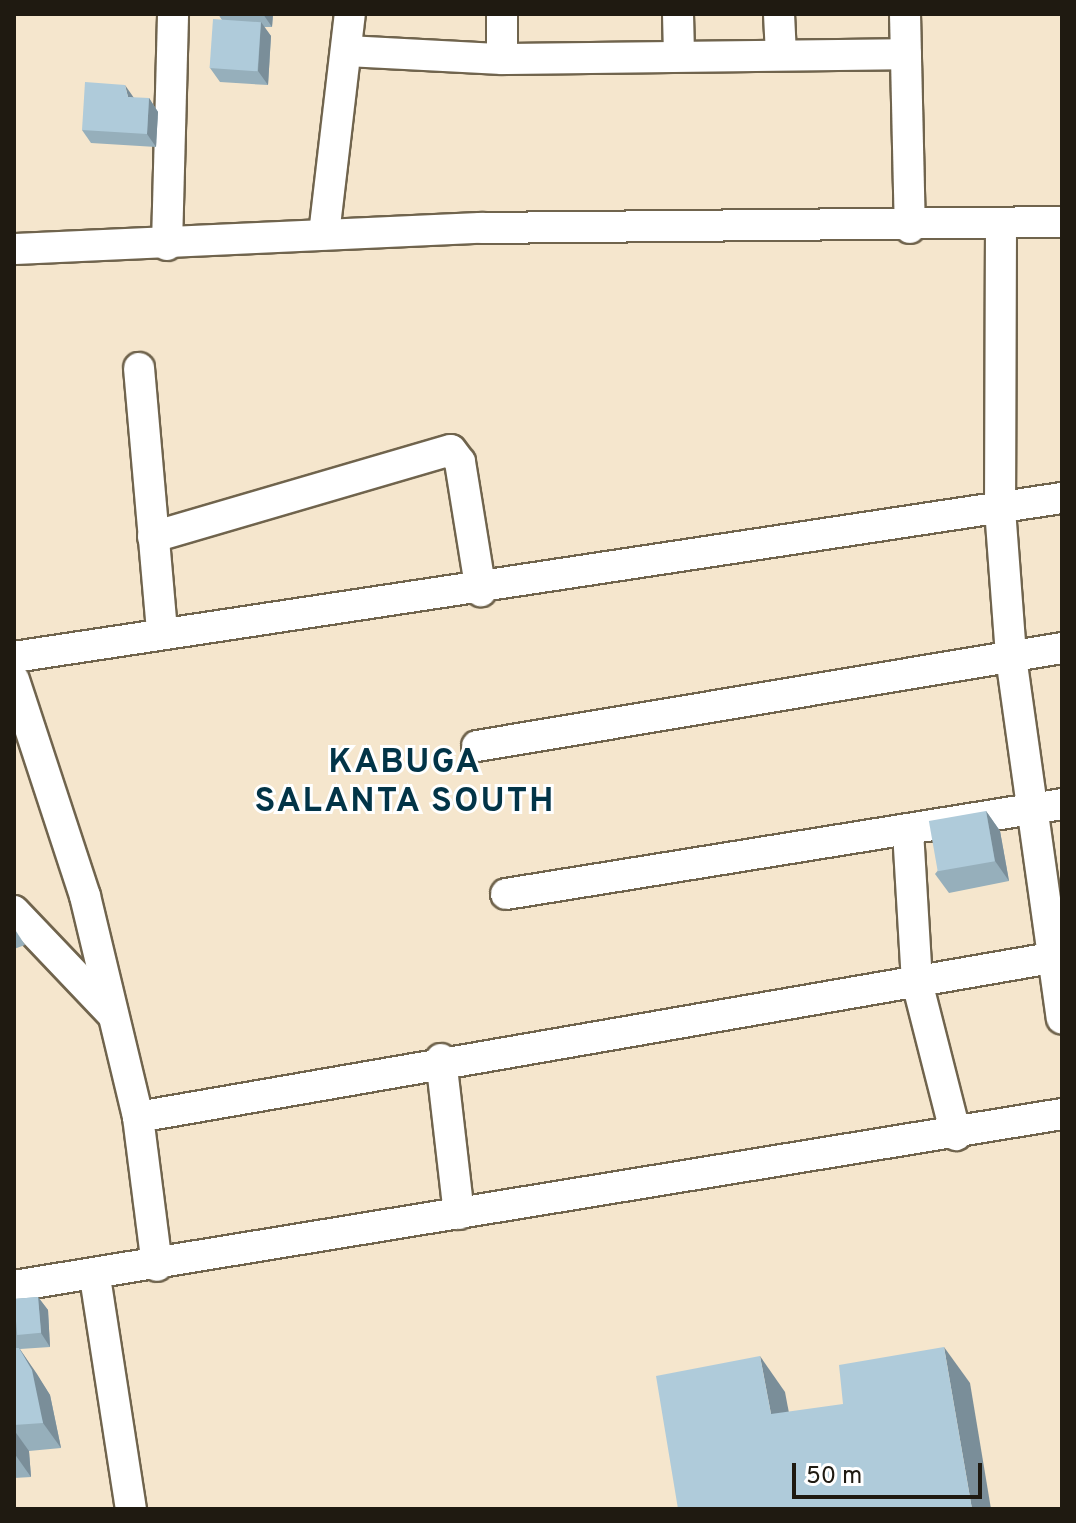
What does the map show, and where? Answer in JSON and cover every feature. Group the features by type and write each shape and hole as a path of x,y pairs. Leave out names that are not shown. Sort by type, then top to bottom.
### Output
{"street":[{"path":"167,245 173,14"},
{"path":"324,234 350,14"},
{"path":"502,14 502,59"},
{"path":"678,14 679,56"},
{"path":"779,14 781,55"},
{"path":"905,14 910,228"},
{"path":"347,51 502,59 906,54"},
{"path":"14,249 167,245 324,234 910,228 1062,222"},
{"path":"1001,226 1000,509 1011,657 1048,806 1062,1018"},
{"path":"139,368 162,629"},
{"path":"153,537 451,450 460,462 481,591"},
{"path":"14,657 162,629 481,591 1062,498"},
{"path":"477,746 1062,648"},
{"path":"14,680 85,896 138,1117 157,1266"},
{"path":"506,894 1048,806"},
{"path":"908,831 917,982 956,1135"},
{"path":"14,911 113,1014"},
{"path":"138,1117 441,1059 1056,957"},
{"path":"441,1059 459,1214"},
{"path":"14,1286 95,1277 459,1214 956,1135 1062,1114"},
{"path":"95,1277 123,1508"}],"building":[{"path":"213,19 261,22 257,71 210,68"},
{"path":"85,82 125,85 128,97 149,98 147,134 82,130"},
{"path":"986,811 995,861 938,871 929,821"},
{"path":"38,1297 41,1333 17,1335 14,1299"},
{"path":"944,1347 972,1509 678,1509 656,1376 760,1356 771,1414 843,1404 839,1365"},
{"path":"14,1348 19,1348 32,1370 43,1423 14,1425"}],"district":[{"name":"KABUGA SALANTA SOUTH","path":"405,782"}]}
